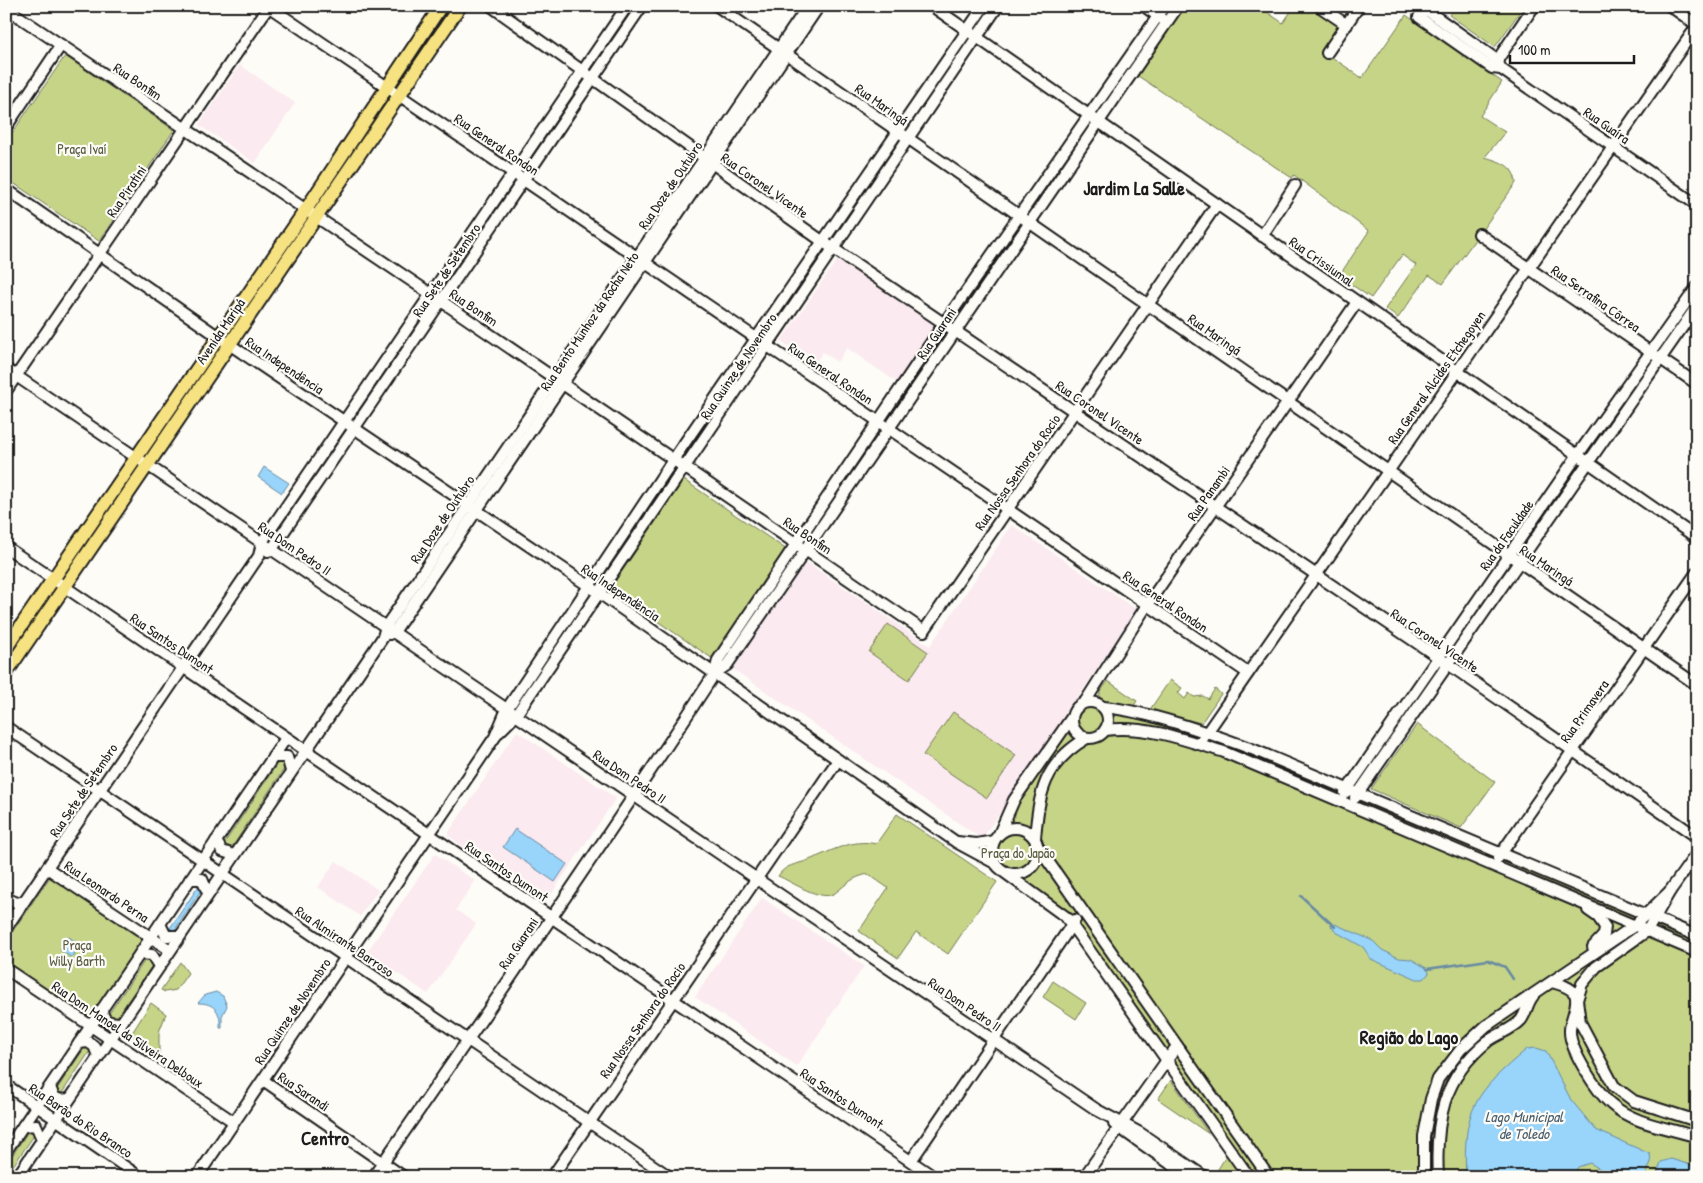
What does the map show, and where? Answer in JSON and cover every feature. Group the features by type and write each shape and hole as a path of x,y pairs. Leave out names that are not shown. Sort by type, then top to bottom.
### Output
{"main road":[{"name":"Avenida Maripá","path":"6,648 66,563 209,349 224,340 244,323 387,87 440,6"},
{"name":"Avenida Maripá","path":"6,673 220,357 234,314 399,95 460,6"},
{"path":"234,314 234,320 244,323"},
{"path":"209,349 217,352 220,357"},
{"path":"127,470 136,475 137,482"},
{"path":"66,563 66,569 70,572 76,571"},
{"path":"43,594 52,598 53,605"}],"street":[{"path":"268,6 387,87"},
{"name":"Rua Piratini","path":"6,391 268,6"},
{"name":"Rua Coronel Vicente","path":"491,6 708,162 822,241 945,322 1438,657 1697,837"},
{"name":"Rua Sete de Setembro","path":"262,542 626,6"},
{"name":"Rua Sete de Setembro","path":"272,548 442,302 642,6"},
{"name":"Rua Maringá","path":"717,6 1697,686"},
{"path":"783,52 808,6"},
{"name":"Rua Bento Munhoz da Rocha Neto","path":"472,508 783,52 820,6"},
{"name":"Rua Crissiumal","path":"932,6 1697,538"},
{"name":"Rua Quinze de Novembro","path":"495,737 507,709 673,460 984,6"},
{"name":"Rua Quinze de Novembro","path":"197,1177 495,737 516,715 600,594 998,6"},
{"path":"1144,6 1162,19"},
{"name":"Rua Guarani","path":"715,673 727,665 1029,222 1097,121 1162,19 1165,6"},
{"name":"Rua Guarani","path":"373,1177 468,1041 634,796 715,673 718,660 945,322 1088,114 1162,19 1178,6"},
{"path":"1319,6 1346,25"},
{"path":"1327,53 1360,6"},
{"path":"1497,66 1534,6"},
{"path":"1670,6 1697,26"},
{"name":"Rua Guaíra","path":"1426,7 1419,17 1497,66 1697,205"},
{"name":"Rua Bonfim","path":"6,8 431,294 924,631"},
{"name":"Rua General Alcides Etchegoyen","path":"1198,744 1697,26"},
{"path":"6,127 61,45"},
{"name":"Rua General Rondon","path":"387,87 1248,673"},
{"path":"1262,236 1295,185"},
{"name":"Rua Independência","path":"6,189 344,422 589,586 956,842 995,863"},
{"name":"Rua Nossa Senhora do Rocio","path":"924,631 1217,204"},
{"name":"Rua Serrafina Côrrea","path":"1479,234 1697,384"},
{"name":"Rua da Faculdade","path":"1350,805 1353,791 1438,657 1697,287"},
{"name":"Rua Panambi","path":"1085,702 1147,605 1357,302"},
{"name":"Rua da Faculdade","path":"1340,801 1353,791 1448,665 1697,306"},
{"path":"6,369 136,457"},
{"name":"Rua Dom Pedro II","path":"136,457 1097,1110 1205,1177"},
{"name":"Rua Doze de Outubro","path":"390,629 472,508"},
{"path":"259,556 262,542"},
{"path":"6,547 54,579"},
{"path":"259,556 272,548"},
{"name":"Rua Sete de Setembro","path":"8,920 47,868 259,556"},
{"name":"Rua Primavera","path":"1493,865 1697,572"},
{"name":"Rua Santos Dumont","path":"54,579 934,1177"},
{"path":"17,1177 291,770 390,629"},
{"path":"1249,1177 1072,925 1054,906 1004,872 995,863 992,854 1005,817 1014,800 1077,707 1085,702 1124,710 1206,733 1353,791 1697,936"},
{"path":"1102,707 1107,716 1105,730"},
{"path":"1072,717 1072,723 1077,733 1087,738 1095,738 1105,730 1129,729 1152,732 1224,752 1697,952"},
{"name":"Rua Almirante Barroso","path":"6,727 670,1177"},
{"path":"6,1151 286,738"},
{"path":"1004,872 1012,874 1026,872 1032,867 1038,857 1037,810 1047,778 1064,754 1087,738"},
{"path":"273,757 287,757 291,770"},
{"name":"Rua Nossa Senhora do Rocio","path":"552,1177 838,760"},
{"path":"956,842 977,844 997,838 1009,828 1024,829 1037,843 1081,911 1269,1177"},
{"path":"216,841 222,851 234,855"},
{"path":"1697,853 1651,917 1648,931 1596,967 1582,984 1570,1032 1593,1084 1612,1106 1636,1118 1697,1137"},
{"name":"Rua Leonardo Perna","path":"47,868 170,950"},
{"path":"190,879 198,878 204,881 208,893"},
{"path":"1568,897 1598,917 1606,927 1601,940 1574,965"},
{"path":"6,898 17,903 24,901"},
{"path":"911,1161 1081,911"},
{"path":"1424,1177 1424,1136 1427,1115 1438,1080 1450,1062 1473,1036 1574,965 1651,917"},
{"path":"160,924 166,936 179,936"},
{"path":"140,954 152,955 159,966"},
{"name":"Rua Dom Manoel da Silveira Delboux","path":"6,969 234,1122"},
{"path":"1552,982 1571,990 1577,1000 1580,1022 1614,1086 1634,1101 1697,1121"},
{"path":"1438,1177 1436,1141 1439,1120 1453,1085 1474,1054 1488,1042 1521,1020 1535,993"},
{"path":"102,1010 108,1022 121,1023"},
{"path":"79,1043 88,1042 94,1046 98,1056"},
{"path":"1084,1177 1177,1046"},
{"name":"Rua Sarandi","path":"263,1080 404,1177"},
{"name":"Rua Barão do Rio Branco","path":"6,1085 140,1177"},
{"path":"50,1087 54,1097 61,1100 69,1099"},
{"path":"23,1126 36,1125 42,1139"},
{"name":"Rua Dom Pedro II","path":"1120,1125 1189,1177"}],"shaded area":[{"path":"240,65 295,103 255,163 199,125"},
{"path":"837,260 939,328 901,385 847,348 837,362 823,352 814,364 781,341"},
{"path":"1012,525 1137,610 982,839 733,669 806,562 930,646"},
{"path":"517,731 616,798 546,902 447,835"},
{"path":"435,854 475,881 456,910 476,924 428,994 367,952"},
{"path":"336,861 378,890 360,916 318,887"},
{"path":"762,898 864,966 797,1066 695,997"}],"green space":[{"path":"1185,6 1258,6 1283,23 1292,10 1287,6 1311,6 1340,26 1323,51 1362,78 1406,15 1502,82 1480,116 1505,132 1485,157 1510,168 1516,183 1443,284 1429,275 1398,318 1385,309 1416,265 1402,255 1371,298 1339,276 1369,231 1294,175 1292,178 1138,76"},
{"path":"1455,6 1524,6 1495,47 1449,15"},
{"name":"Praça Ivaí","path":"65,56 174,130 99,241 6,178 6,142"},
{"path":"684,480 787,550 713,659 610,589"},
{"path":"888,624 928,652 909,680 869,652"},
{"path":"1170,680 1182,688 1178,693 1185,699 1189,693 1194,697 1203,696 1208,699 1215,689 1221,694 1201,723 1149,711"},
{"path":"1108,681 1137,701 1131,710 1099,701 1100,692"},
{"name":"Praça do Japão","path":"1077,707 1112,711 1193,735 1195,738 1213,744 1216,741 1272,764 1391,803 1697,937 1697,1177 1219,1177 1215,1174 1228,1153 1072,916 999,866 997,848 1002,838 1002,829 1027,792"},
{"path":"953,712 1016,755 987,798 923,755"},
{"path":"1417,724 1495,782 1461,828 1371,789"},
{"path":"279,761 286,766 230,850 223,845"},
{"path":"897,814 997,882 948,954 916,932 898,958 859,931 888,888 868,874 854,879 835,893 829,895 806,890 778,876 788,867 850,844 876,844"},
{"name":"Praça Willy Barth","path":"50,877 144,941 91,1020 6,961 6,941"},
{"path":"145,960 153,964 115,1020 108,1015"},
{"path":"180,962 188,973 176,990 165,992 161,990"},
{"path":"1053,981 1086,1003 1076,1019 1043,997"},
{"path":"151,1003 166,1014 159,1032 159,1055 134,1037 132,1033"},
{"path":"85,1047 90,1051 60,1096 55,1092"},
{"path":"1171,1080 1209,1134 1158,1099"},
{"path":"29,1130 35,1134 6,1176 6,1165"}],"water":[{"path":"264,467 289,483 282,493 258,477"},
{"path":"515,829 567,864 555,882 503,847"},
{"path":"198,887 202,889 174,931 170,928"},
{"path":"1335,924 1373,941 1382,950 1399,958 1411,959 1428,969 1429,973 1424,979 1417,979 1371,959 1363,947 1336,932 1331,926"},
{"path":"69,937 80,945 72,958 60,950"},
{"path":"216,992 223,996 227,1006 222,1016 222,1028 220,1028 216,1009 204,1003 198,1003 205,995"},
{"name":"Lago Municipal de Toledo","path":"1536,1048 1546,1051 1571,1100 1596,1130 1650,1154 1651,1162 1645,1177 1613,1177 1590,1163 1578,1167 1572,1177 1466,1177 1465,1153 1467,1134 1470,1118 1476,1103 1495,1077 1527,1049"},
{"path":"1671,1159 1697,1167 1697,1177 1656,1177 1661,1162"}],"waterway":[{"path":"1301,896 1335,927"},
{"path":"1427,969 1488,960 1505,967 1513,979"}],"district":[{"name":"Jardim La Salle","path":"1134,188"},
{"name":"Região do Lago","path":"1409,1037"},
{"name":"Centro","path":"325,1138"}]}
